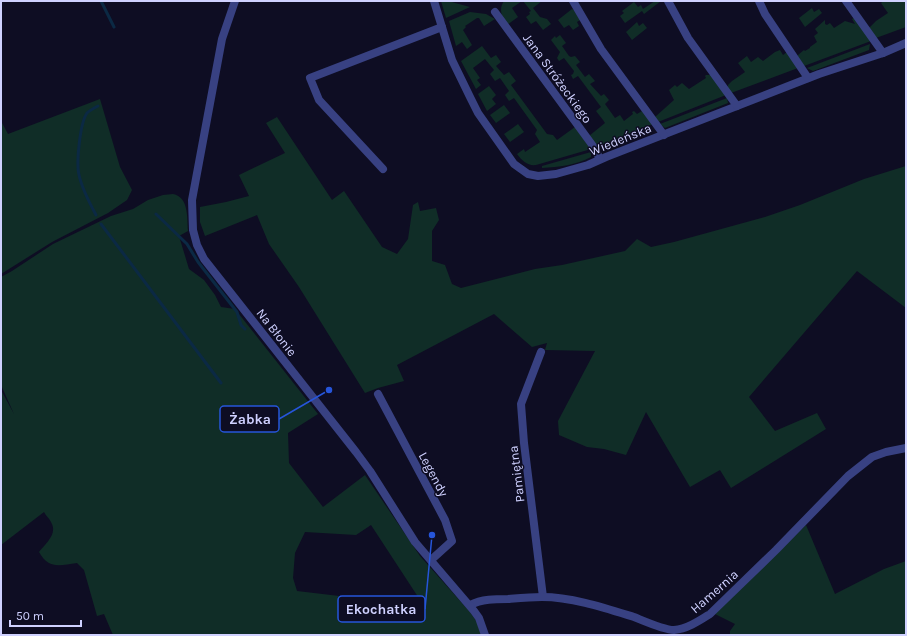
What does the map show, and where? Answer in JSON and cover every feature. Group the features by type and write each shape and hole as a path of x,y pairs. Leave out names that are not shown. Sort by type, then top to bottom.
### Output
{"street":[{"name":"Na Błonie","path":"236,1 221,46 192,200 193,230 197,245 204,259 356,452 370,471 407,530 479,618 485,635"},
{"name":"Wiedeńska","path":"434,1 452,60 478,113 514,164 528,174 538,176 556,174 588,165 808,78 883,53 906,43"},
{"path":"572,1 601,49 664,135"},
{"path":"668,1 688,38 737,106"},
{"path":"759,1 765,14 808,78"},
{"path":"846,1 883,53"},
{"name":"Jana Stróżeckiego","path":"495,12 590,142 600,159"},
{"path":"383,169 319,100 310,78 442,27"},
{"name":"Pamiętna","path":"541,352 521,404 524,443 543,597"},
{"name":"Legendy","path":"378,394 445,520 452,541 431,560"},
{"name":"Hamernia","path":"470,606 479,601 543,597 598,606 663,628 674,630 684,628 698,622 710,614 776,550 848,476 872,457 886,452 906,448"}],"green space":[{"path":"441,1 448,1 470,7 446,18"},
{"path":"504,1 522,1 512,8 518,17 507,25 502,16 501,10"},
{"path":"523,1 542,1 533,8 540,17 547,19 551,24 543,30 536,21 531,24 526,17 531,11"},
{"path":"655,1 661,1 644,14 642,11 625,23 620,16 624,13 622,11 634,2 638,7 641,5 643,9"},
{"path":"884,1 906,1 906,27 876,38 869,28 888,13 881,3"},
{"path":"812,8 814,12 819,9 822,13 805,27 799,18"},
{"path":"572,9 580,20 577,22 579,26 573,30 569,25 564,28 558,20"},
{"path":"470,12 486,14 495,19 484,26 479,18 477,18 465,26 466,27 463,30 472,45 467,49 462,42 456,46 449,21"},
{"path":"854,18 871,41 804,66 798,55 817,42 814,36 818,33 815,29 825,20 825,24 827,25 830,23 834,28 845,21 855,24 852,19"},
{"path":"637,22 639,26 643,23 647,28 632,40 626,32"},
{"path":"560,35 566,43 562,46 569,56 575,56 580,62 576,65 585,77 589,74 595,81 590,84 601,96 604,94 609,100 605,104 615,118 620,115 624,121 633,114 632,112 634,111 637,114 642,111 653,124 597,147 589,136 605,123 596,111 601,107 578,76 573,79 571,75 574,71 564,58 559,61 557,58 560,52 551,40 555,36 556,38"},
{"path":"870,44 869,50 813,71 807,68"},
{"path":"482,46 491,58 496,55 501,62 496,66 504,75 509,72 516,81 511,85 547,134 553,135 557,140 575,127 591,149 536,165 528,164 521,159 517,154 524,149 525,152 540,142 535,134 537,130 514,98 509,101 505,95 509,91 500,78 495,81 490,74 494,70 485,59 473,68 480,78 477,80 481,85 476,89 461,61"},
{"path":"780,50 783,55 787,52 798,68 731,93 728,85 745,72 738,63 747,56 751,62 758,57 763,61"},
{"path":"706,75 711,75 726,95 658,122 655,117 674,100 669,90 675,85 677,87 682,83 689,89 706,78"},
{"path":"489,86 496,95 492,99 496,104 487,111 478,94"},
{"path":"727,98 728,103 665,128 660,124"},
{"path":"100,99 120,167 132,190 127,200 108,213 52,242 1,274 1,121 8,134"},
{"path":"504,105 510,113 496,123 490,115"},
{"path":"277,117 332,200 344,191 382,247 397,254 408,239 413,205 418,202 420,211 436,208 439,220 432,231 432,261 445,265 452,284 461,288 535,269 562,265 625,251 637,239 651,247 674,242 765,217 800,205 864,179 906,166 906,308 857,271 749,397 775,431 817,413 826,429 731,488 720,470 690,487 646,412 626,455 604,449 587,447 559,435 558,421 595,351 545,350 547,343 532,347 494,314 397,365 404,381 365,393 299,287 269,244 257,215 205,236 200,222 200,207 249,196 239,175 285,153 266,123"},
{"path":"518,124 524,132 510,142 504,134"},
{"path":"591,152 591,157 573,164 542,168 542,166"},
{"path":"173,194 178,196 185,204 188,231 179,236 189,269 204,280 215,295 221,307 235,309 318,414 288,433 289,463 323,507 365,475 420,556 470,612 477,622 481,635 113,635 104,614 97,616 84,570 77,563 60,565 51,564 43,558 39,552 50,538 53,530 51,522 44,512 1,545 1,390 14,414 1,385 1,277 53,244 111,216 133,209 148,200 163,195","holes":["371,525 424,606 297,591 293,578 295,553 305,532 356,535"]},
{"path":"806,525 835,594 884,569 906,561 906,635 730,635 730,631 735,624 715,614"}],"waterway":[{"path":"101,1 114,27"},
{"path":"96,215 82,185 79,175 78,162 82,125 87,113 98,106"},
{"path":"156,214 187,244 198,262 237,312 241,325 245,329"},
{"path":"101,224 221,383"}],"place":[{"name":"Żabka","path":"329,390"},
{"name":"Ekochatka","path":"432,535"}]}
